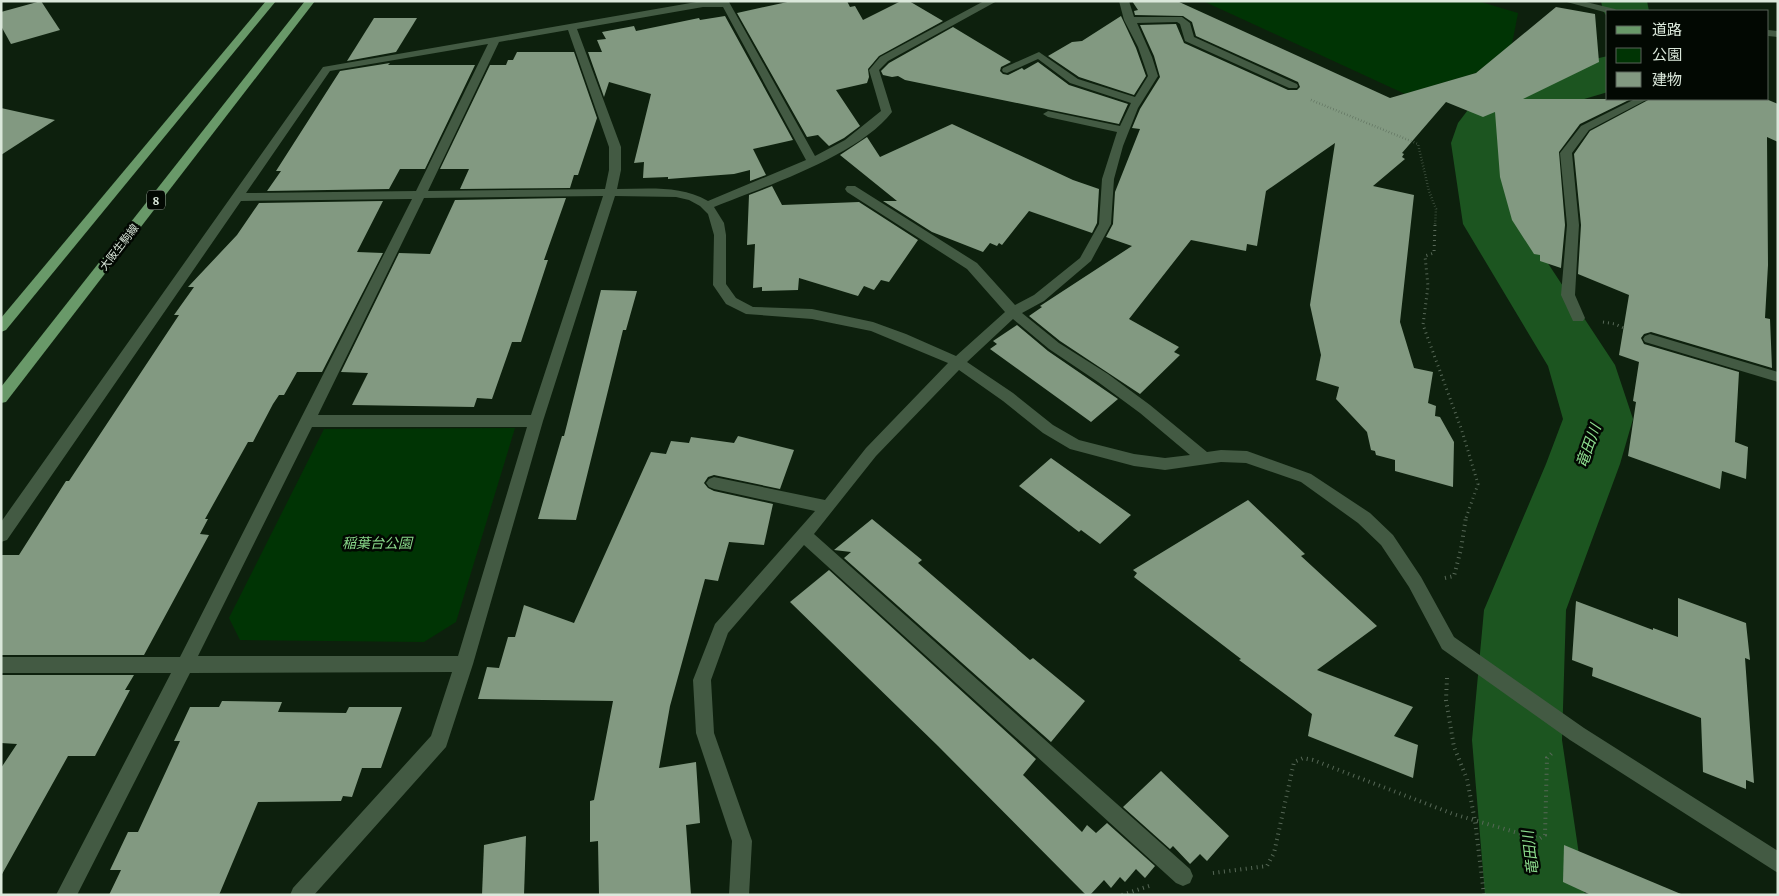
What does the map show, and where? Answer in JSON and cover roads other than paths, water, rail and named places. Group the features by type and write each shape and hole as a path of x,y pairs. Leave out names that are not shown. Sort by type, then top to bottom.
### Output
{"main road":[{"path":"1,327 271,1"},
{"name":"大阪生駒線","path":"1,398 310,1"}],"street":[{"path":"706,206 812,161 846,144 875,124 887,112 874,70 884,59 992,1"},
{"path":"739,895 742,841 705,733 702,680 721,629 828,507 878,445 958,362 1012,312 1038,298 1085,261 1106,224 1108,179 1116,146 1137,101 1153,76 1149,58 1129,20 1124,1"},
{"path":"1568,1 1608,8"},
{"path":"1,535 327,69 703,4 730,3 812,161"},
{"path":"1129,20 1179,19 1185,23 1189,39 1293,86"},
{"path":"300,895 439,741 464,664 536,421 610,193 615,170 616,147 572,27"},
{"path":"66,895 187,663 421,194 495,40"},
{"path":"1007,70 1039,55 1074,81 1137,101"},
{"path":"1578,318 1568,295 1573,225 1566,153 1585,128 1641,100"},
{"path":"1048,114 1124,130"},
{"path":"851,189 972,266 1012,312 1054,346 1145,408 1204,458"},
{"path":"239,197 659,192 694,197 706,206 719,220 721,252 718,286 731,301 751,311 812,314 873,327 901,337 958,362 1008,397 1041,424 1074,445 1134,460 1164,464 1204,458 1246,457 1306,478 1364,518 1391,547 1415,582 1448,643 1577,734 1778,863"},
{"path":"1650,339 1778,377"},
{"path":"306,422 536,421"},
{"path":"714,483 828,507"},
{"path":"804,534 1183,876"},
{"path":"1,665 187,663 464,664"}],"waterway":[{"name":"竜田川","path":"1624,1 1626,10"},
{"name":"竜田川","path":"1535,895 1517,740 1525,610 1583,464 1598,419 1581,365 1493,224 1478,143 1484,123 1493,113 1522,101 1587,83 1606,72"}],"park label":[{"name":"稲葉台公園","path":"377,543"}]}
